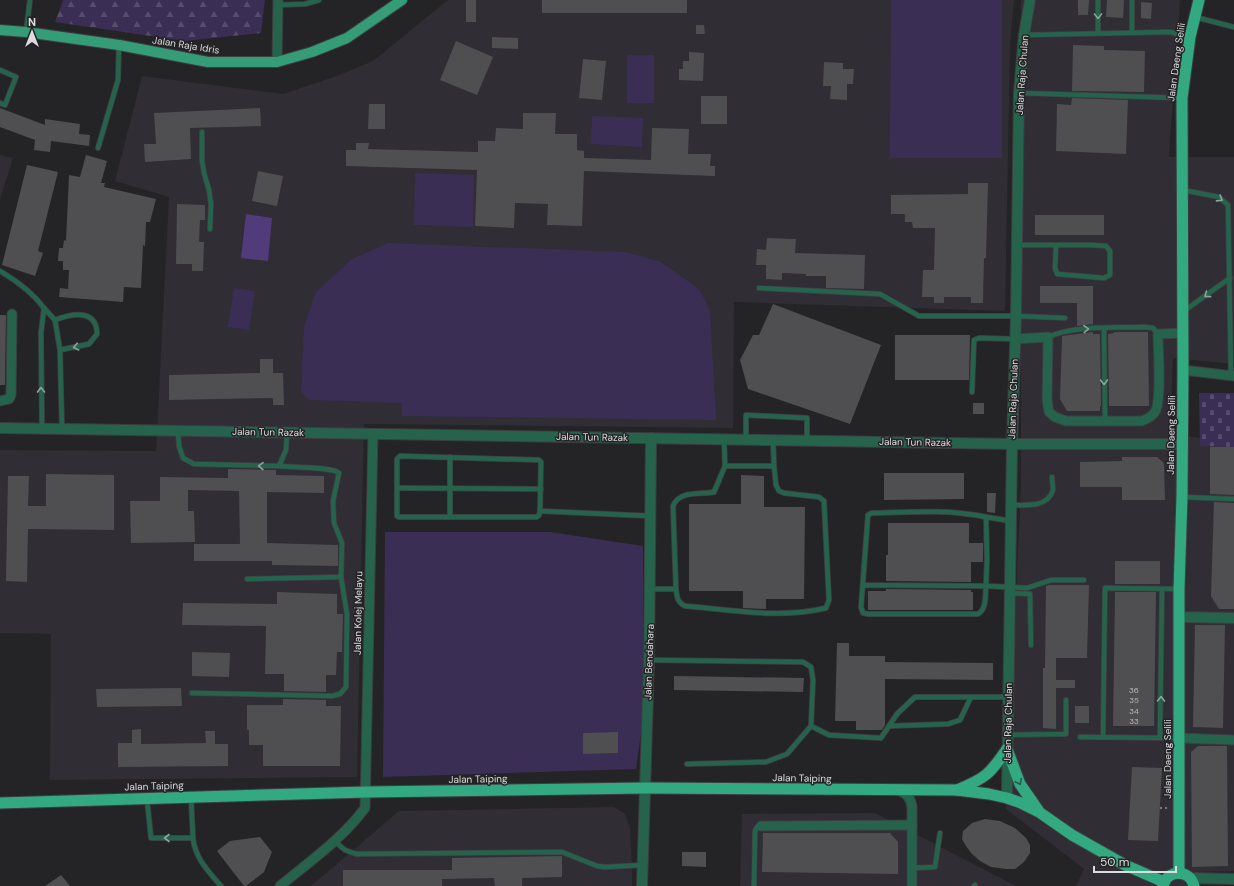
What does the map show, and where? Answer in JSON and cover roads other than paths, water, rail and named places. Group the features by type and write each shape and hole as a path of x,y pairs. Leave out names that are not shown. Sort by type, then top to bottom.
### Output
{"highway":[{"name":"Jalan Daeng Selili","path":"1179,872 1179,590 1183,444 1184,312 1182,98 1190,37 1199,0"},
{"path":"957,790 988,775 1007,749"},
{"path":"1007,749 1020,784 1039,812"},
{"name":"Jalan Taiping","path":"0,803 366,792 645,788 900,791 957,790"},
{"path":"957,790 1007,798 1039,812 1072,835 1119,862 1163,884 1170,875 1179,872 1183,873 1192,882"}],"main road":[{"name":"Jalan Raja Idris","path":"0,30 26,32 119,46 208,62 277,62 312,52 347,38 402,0"}],"street":[{"name":"Jalan Raja Chulan","path":"1007,798 1019,93 1024,35 1030,0"},
{"path":"277,62 278,3"},
{"path":"0,401 9,398 11,394 12,314"},
{"path":"1015,339 1048,337 1047,400 1049,412 1055,417 1066,421 1142,421 1149,418 1155,412 1159,400 1158,334 1183,333"},
{"path":"1183,370 1232,376"},
{"name":"Jalan Tun Razak","path":"0,428 1012,444 1183,444"},
{"name":"Jalan Kolej Melayu","path":"280,886 334,841 356,820 365,808 373,434"},
{"name":"Jalan Bendahara","path":"642,886 651,589 651,438"},
{"path":"1179,617 1234,618"},
{"path":"1179,738 1234,740"},
{"path":"900,791 905,793 910,798 912,806 912,886"},
{"path":"912,806 917,797 928,791"},
{"path":"761,826 912,825"},
{"path":"1192,882 1206,878 1234,879"},
{"path":"1206,878 1216,886"}],"lane":[{"path":"26,32 30,0"},
{"path":"278,3 305,4 319,0"},
{"path":"1098,0 1098,32"},
{"path":"1132,0 1132,32"},
{"path":"1195,16 1234,27"},
{"path":"1024,35 1098,32 1170,32 1190,37"},
{"path":"98,148 118,80 119,46"},
{"path":"0,70 16,77 5,106 0,103"},
{"path":"1019,93 1182,98"},
{"path":"202,132 202,160 211,204 210,229"},
{"path":"1183,190 1219,197 1228,205 1232,376"},
{"path":"1017,245 1056,245 1092,245 1106,246 1110,251 1110,275 1104,278 1057,274 1055,268 1056,245"},
{"path":"0,271 35,296 55,320 60,350 62,429"},
{"path":"1184,312 1230,278"},
{"path":"759,288 880,294 919,316 1016,316 1065,318"},
{"path":"42,429 41,333 44,308"},
{"path":"55,320 66,316 80,315 95,322 97,328 97,334 89,344 60,350"},
{"path":"1048,337 1058,333 1074,330 1144,327 1153,328 1158,334"},
{"path":"1104,329 1105,421"},
{"path":"972,392 974,340 978,338 1015,339"},
{"path":"746,439 746,415 807,418 807,440"},
{"path":"178,431 179,446 183,458 194,464 279,466 337,470 339,473 333,501 334,523 342,543 341,577 347,614 346,687 340,694 332,696 192,693"},
{"path":"279,466 286,450 287,432"},
{"path":"724,439 725,466 714,492 688,494 679,498 673,506 676,589 680,604 686,606 775,614 812,611 826,608 829,600 824,501 819,497 784,494 779,491 776,486 773,440"},
{"path":"450,456 450,517"},
{"path":"450,456 539,460 541,462 540,515 537,517 398,517 398,457 450,456"},
{"path":"725,466 774,466"},
{"path":"1011,506 1039,504 1047,499 1053,490 1052,477"},
{"path":"397,488 541,489"},
{"path":"1182,497 1234,499"},
{"path":"540,511 651,516"},
{"path":"986,517 986,586 984,608 981,612 978,614 863,613 861,610 868,515 872,513 940,512 969,514 1011,521"},
{"path":"247,579 341,577"},
{"path":"1010,590 1027,588 1051,580 1084,580"},
{"path":"863,585 986,586 1030,594 1031,645"},
{"path":"1103,737 1105,588 1179,590"},
{"path":"651,589 676,589"},
{"path":"1160,738 1162,589"},
{"path":"649,660 803,662 811,667 813,680 811,726 787,754 766,762 687,764"},
{"path":"811,726 829,735 881,738 898,714 915,697 1008,697"},
{"path":"890,726 948,724 960,720 971,697"},
{"path":"1008,735 1066,734 1066,700"},
{"path":"1080,737 1179,738"},
{"path":"191,797 194,849 221,886"},
{"path":"147,798 151,838 193,838"},
{"path":"754,886 755,831 757,827 761,826"},
{"path":"912,868 935,867 940,833"},
{"path":"334,841 345,850 356,854 562,852 571,854 597,866 643,865"}]}
